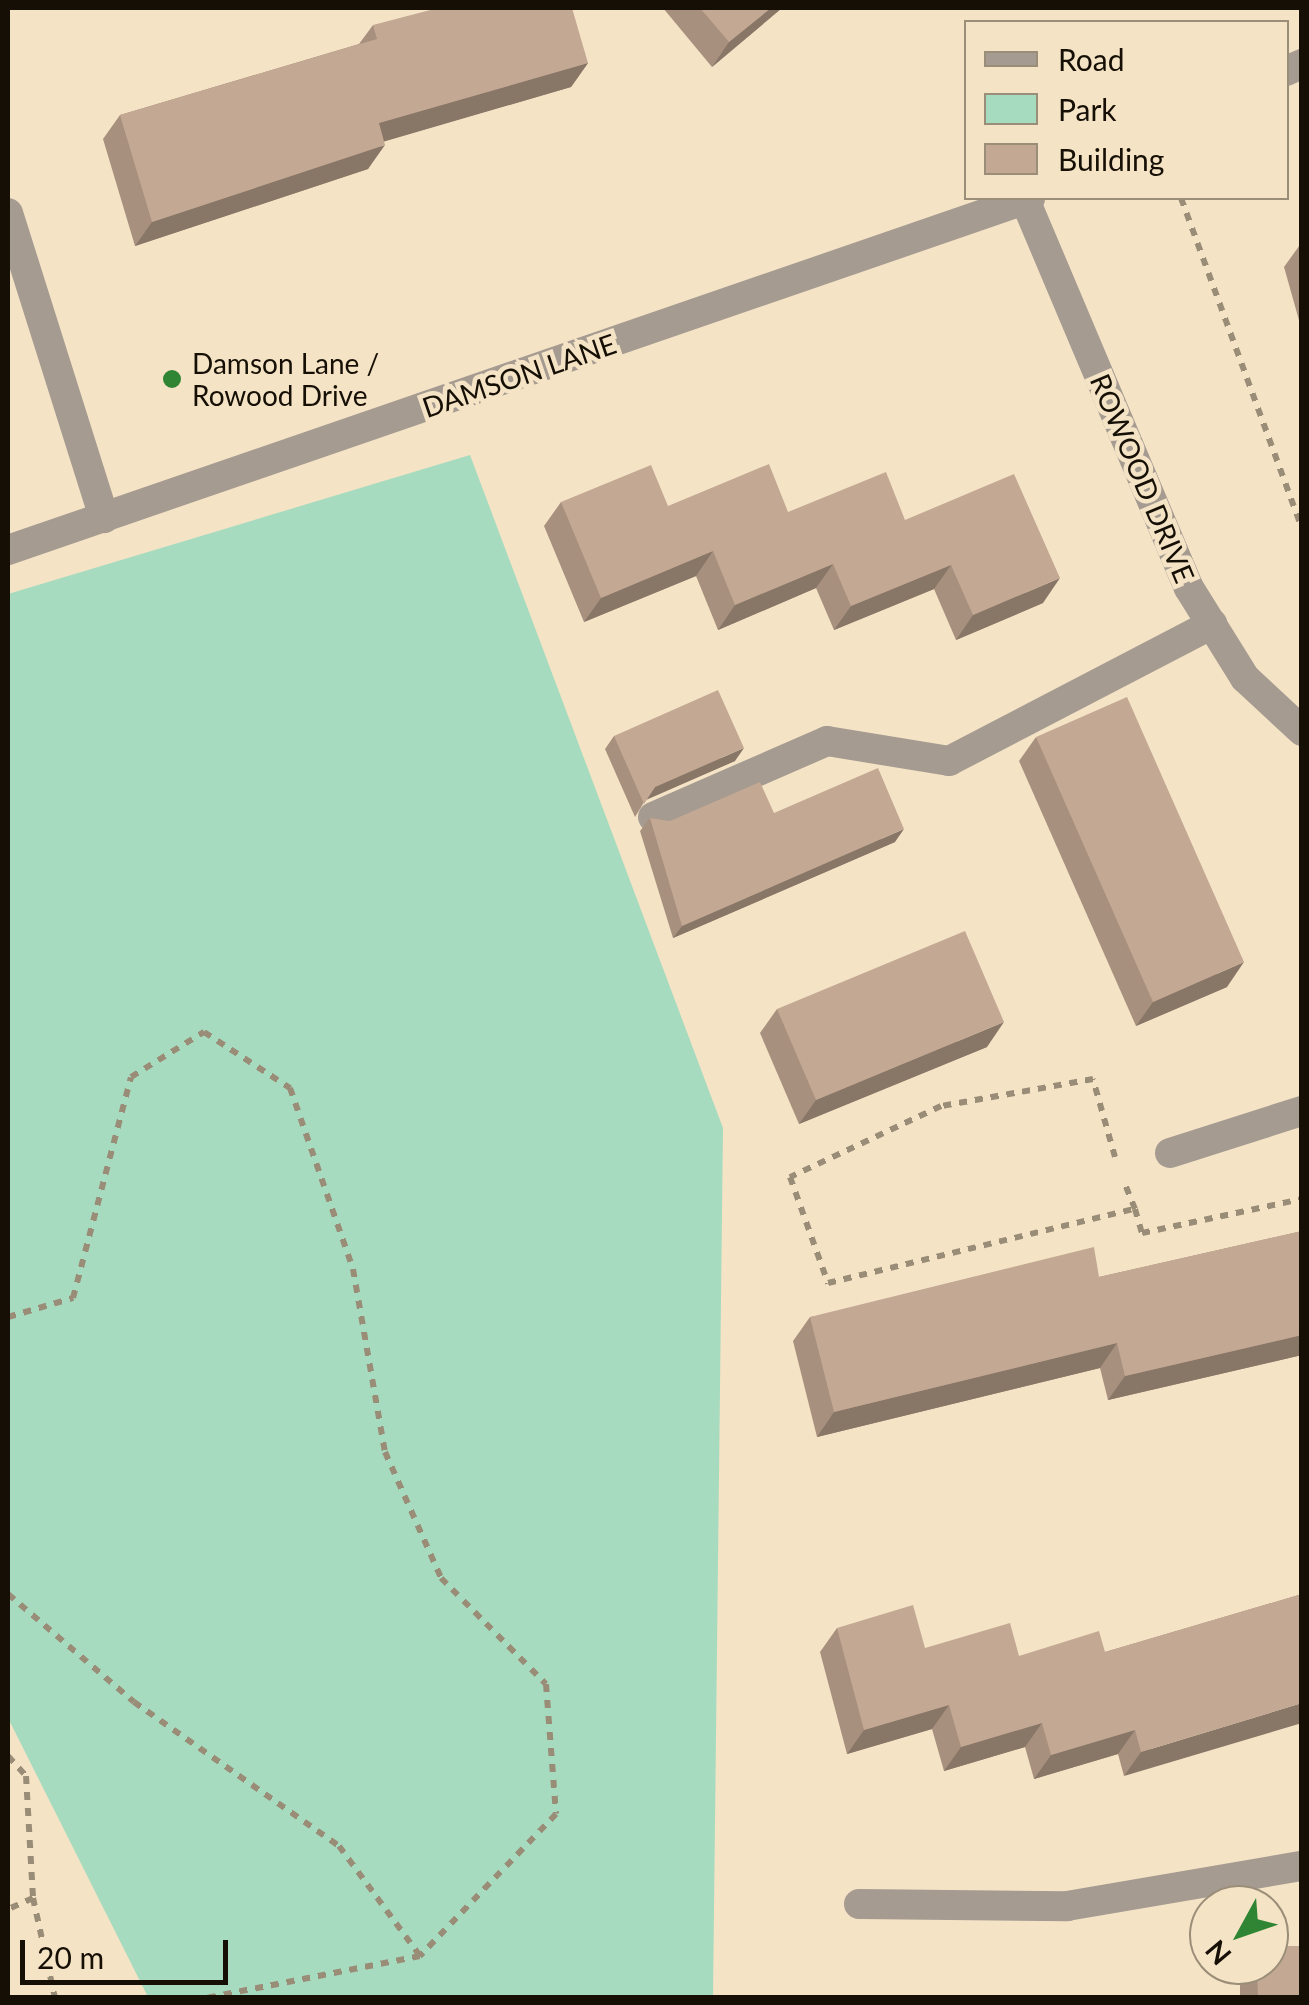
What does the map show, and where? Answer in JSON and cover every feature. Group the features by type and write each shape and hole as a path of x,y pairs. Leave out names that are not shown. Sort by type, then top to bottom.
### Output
{"street":[{"name":"DAMSON LANE","path":"8,550 1025,200"},
{"name":"ROWOOD DRIVE","path":"1028,200 1212,624 1245,678 1302,731"},
{"path":"8,214 104,518"},
{"path":"654,817 827,741 950,760 1212,624"},
{"path":"1170,1153 1302,1111"},
{"path":"859,1904 1068,1906 1302,1866"}],"path":[{"path":"1182,200 1302,529"},
{"path":"8,1317 73,1298 131,1077 204,1032 290,1088 352,1269 385,1452 441,1578 546,1684 556,1814 420,1956 205,1998"},
{"path":"1135,1209 828,1284 790,1177 941,1106 1092,1079 1118,1164 1135,1209 1142,1233 1302,1199"},
{"path":"1118,1164 1170,1153"},
{"path":"8,1594 134,1702 339,1846 420,1956"},
{"path":"8,1756 26,1776 33,1898 55,1998"},
{"path":"8,1909 33,1898"}],"green space":[{"path":"470,455 723,1128 713,1997 148,1997 8,1718 8,594"}],"building":[{"path":"438,8 572,8 588,63 379,123 385,145 152,222 120,115 377,39 373,25"},
{"path":"700,8 771,8 729,42"},
{"path":"769,464 788,512 886,472 905,520 1014,474 1060,578 973,615 951,565 851,606 833,564 735,605 713,551 601,598 561,502 651,465 668,506"},
{"path":"718,690 744,748 655,787 644,804 614,736"},
{"path":"1127,697 1244,962 1153,1002 1036,737"},
{"path":"878,768 904,829 682,926 650,818 670,821 760,782 774,813"},
{"path":"965,931 1004,1022 816,1100 777,1009"},
{"path":"1302,1231 1302,1335 1125,1376 1117,1343 834,1412 810,1317 1094,1247 1099,1277"},
{"path":"1302,1594 1302,1703 1141,1752 1135,1730 1051,1755 1042,1723 961,1747 949,1705 864,1730 837,1628 913,1605 925,1648 1010,1623 1019,1656 1099,1631 1105,1652"},
{"path":"1289,1946 1302,1946 1302,1998 1258,1998 1258,1985 1289,1985"}],"place":[{"name":"Damson Lane / Rowood Drive","path":"172,379"}]}
